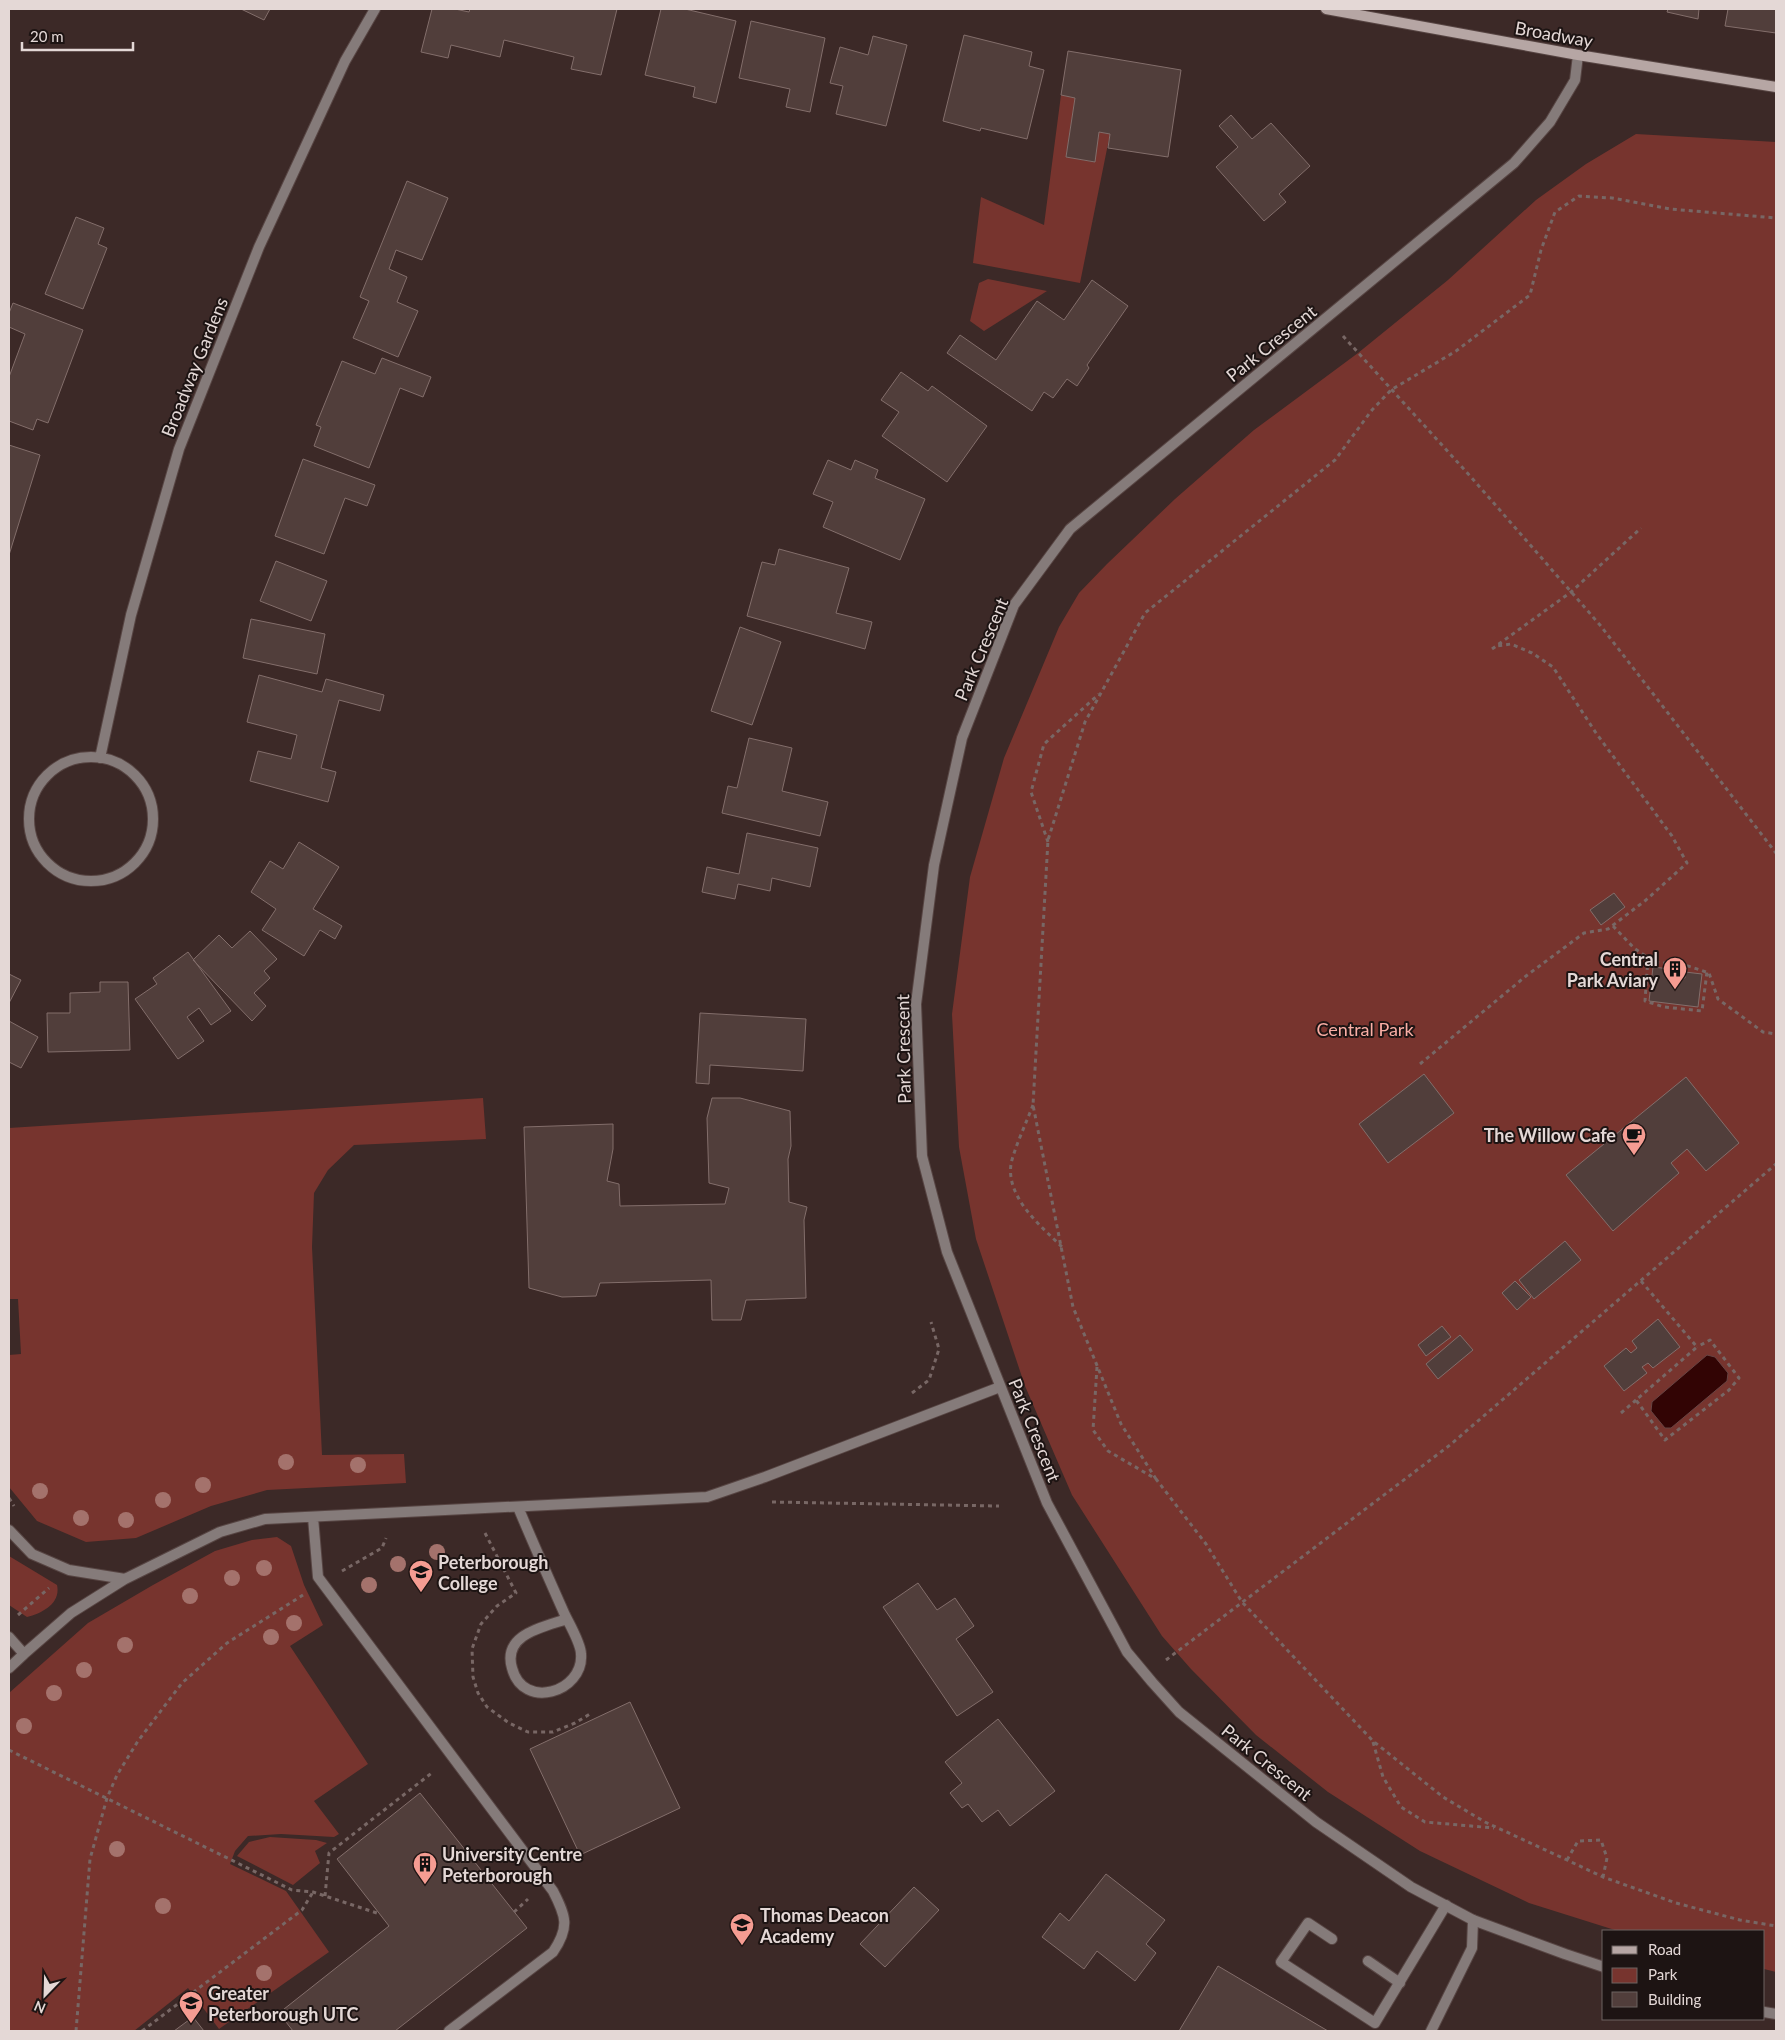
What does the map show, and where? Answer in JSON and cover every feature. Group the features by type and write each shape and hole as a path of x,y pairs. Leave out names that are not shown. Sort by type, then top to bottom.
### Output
{"street":[{"name":"Broadway Gardens","path":"100,758 131,615 179,449 259,247 345,61 375,9"},
{"name":"Broadway","path":"1326,9 1578,56 1776,87"},
{"name":"Park Crescent","path":"1578,56 1575,80 1550,122 1514,163 1070,529 1014,605 962,738 934,865 916,1004 922,1156 947,1252 1047,1503 1127,1652 1179,1712 1316,1822 1411,1887 1473,1920 1602,1966"},
{"path":"80,758 100,758 120,764 137,777 149,795 154,816 151,838 142,856 137,861 126,871 107,880 86,882 66,877 50,866 37,850 30,832 29,812 34,793 45,776 61,764 80,758"},
{"path":"9,1668 71,1613 125,1579 220,1532 265,1519 707,1497 744,1486 1000,1386"},
{"path":"518,1507 567,1619 581,1654 578,1671 559,1689 548,1694 537,1693 527,1689 519,1683 511,1665 511,1655 515,1645 529,1631 567,1619"},
{"path":"312,1516 318,1577 553,1892 564,1912 564,1937 554,1952 449,2031"},
{"path":"9,1530 32,1554 69,1570 125,1579"},
{"path":"9,1637 24,1654"},
{"path":"1332,1939 1308,1923 1281,1962 1375,2023 1446,1905"},
{"path":"1431,2031 1472,1948 1473,1920"},
{"path":"1368,1961 1400,1983"}],"path":[{"path":"1776,218 1670,209 1612,198 1579,196 1555,212 1541,250 1530,295 1456,351 1391,390 1372,410 1335,460 1144,613 1085,722 1048,842 1033,1105 1073,1306 1121,1424 1156,1479 1206,1544 1242,1602 1373,1741 1443,1797 1497,1828 1603,1876 1676,1903 1740,1920 1776,1926"},
{"path":"1358,353 1600,625 1776,853"},
{"path":"1492,649 1571,592 1641,528"},
{"path":"1420,1064 1526,976 1584,933 1608,929 1613,926 1687,863 1672,836 1596,732 1554,667 1532,653 1511,644 1496,646"},
{"path":"1048,842 1031,792 1044,744 1102,691"},
{"path":"1613,926 1634,948 1654,962 1685,965 1709,973 1718,999 1763,1032 1776,1034"},
{"path":"1648,958 1644,1001 1664,1008 1702,1012 1707,972"},
{"path":"1033,1105 1011,1164 1014,1191 1036,1221 1062,1248"},
{"path":"1146,1676 1450,1445 1776,1164"},
{"path":"1641,1280 1697,1347"},
{"path":"1621,1413 1697,1347 1710,1340 1739,1378 1729,1390 1665,1440 1636,1400"},
{"path":"1097,1365 1094,1430 1108,1451 1156,1479"},
{"path":"744,1486 755,1502 999,1506"},
{"path":"76,2031 90,1859 107,1798 117,1775 138,1741 182,1683 227,1643 322,1583 382,1548 386,1538"},
{"path":"1373,1741 1384,1776 1401,1807 1425,1822 1497,1828"},
{"path":"9,1750 292,1890 313,1892 380,1914"},
{"path":"325,1896 329,1853 436,1770"},
{"path":"1567,1860 1578,1841 1601,1840 1608,1858 1603,1876"},
{"path":"142,2031 302,1910 313,1892"}],"green space":[{"path":"1061,95 1075,98 1066,157 1094,162 1099,132 1110,134 1080,283 973,263 981,197 1044,225"},
{"name":"Central Park","path":"1636,134 1776,142 1776,1972 1765,1969 1765,1930 1615,1930 1529,1903 1420,1851 1328,1792 1256,1735 1191,1669 1162,1636 1072,1495 1025,1386 976,1239 959,1147 952,1014 970,877 1004,758 1059,627 1079,593 1175,499 1254,430 1358,353 1448,280 1536,200 1586,164"},
{"path":"988,279 1047,291 984,331 970,321 979,283"},
{"path":"483,1098 486,1139 354,1145 328,1170 314,1193 312,1247 322,1455 404,1454 406,1483 267,1490 211,1506 136,1538 86,1542 37,1521 9,1487 9,1355 21,1354 18,1299 9,1299 9,1128"},
{"path":"277,1537 291,1546 304,1585 323,1625 290,1646 368,1764 314,1801 339,1834 334,1837 281,1834 248,1836 235,1851 230,1864 286,1891 329,1952 219,2029 188,1988 134,2031 9,2031 9,1693 88,1623 153,1585 215,1551 252,1540"},
{"path":"9,1556 57,1585 56,1597 45,1610 27,1617 9,1605"},
{"path":"270,1837 316,1840 327,1843 315,1851 320,1863 293,1885 237,1856 249,1842"}],"shaded area":[{"path":"1707,1355 1715,1357 1728,1373 1727,1381 1671,1428 1665,1428 1651,1411 1652,1402"}],"building":[{"path":"241,9 270,9 264,20"},
{"path":"432,9 455,9 469,12 470,9 617,9 601,75 571,69 574,57 504,40 500,57 451,45 448,58 421,52"},
{"path":"661,9 685,9 736,21 716,103 693,97 695,87 645,75"},
{"path":"1668,9 1699,9 1698,19 1667,12"},
{"path":"1728,9 1776,9 1776,33 1725,26"},
{"path":"751,21 825,38 810,112 786,107 790,89 739,78"},
{"path":"964,35 1032,52 1029,66 1044,70 1027,139 981,128 980,131 943,121"},
{"path":"873,36 907,45 886,126 836,114 843,86 830,83 840,47 868,55"},
{"path":"1068,51 1181,70 1168,157 1108,148 1110,134 1099,132 1095,162 1066,157 1075,98 1061,95"},
{"path":"1231,115 1252,139 1271,123 1310,166 1279,194 1286,202 1264,221 1216,167 1238,147 1219,126"},
{"path":"407,181 448,198 422,260 396,250 389,269 407,277 397,302 418,311 398,357 353,338 369,301 360,297"},
{"path":"76,217 104,228 98,244 107,248 83,309 45,294"},
{"path":"1092,280 1128,306 1087,365 1089,368 1077,386 1067,379 1053,398 1044,392 1032,411 947,353 960,335 996,360 1037,301 1064,320"},
{"path":"13,303 83,330 48,423 37,419 33,430 9,421 9,377 25,334 9,327 9,313"},
{"path":"382,358 431,377 423,397 400,388 369,468 314,446 321,427 316,425 342,361 375,374"},
{"path":"901,372 928,391 932,386 987,426 947,482 882,436 899,412 881,400"},
{"path":"9,445 40,455 9,555"},
{"path":"303,459 375,485 367,506 345,498 324,554 275,536"},
{"path":"828,460 851,470 855,460 878,470 875,478 925,499 900,560 823,527 833,502 813,494"},
{"path":"779,549 849,568 836,613 872,622 865,649 747,616 762,562 775,565"},
{"path":"276,561 327,581 311,621 260,601"},
{"path":"251,619 325,634 317,674 243,658"},
{"path":"740,627 781,642 752,725 711,711"},
{"path":"259,675 322,692 326,679 384,695 380,711 339,700 321,768 336,772 328,802 250,781 258,751 291,759 297,735 247,722"},
{"path":"749,738 792,748 782,791 828,802 820,836 722,813 728,786 737,788"},
{"path":"747,833 818,848 810,887 772,878 770,891 738,884 735,899 702,892 707,867 739,874"},
{"path":"299,842 339,867 313,909 342,926 335,939 320,930 304,956 262,930 276,909 251,892 270,861 283,869"},
{"path":"1614,893 1625,907 1601,925 1590,910"},
{"path":"250,931 277,959 264,971 270,978 254,993 266,1006 252,1021 193,960 219,935 232,948"},
{"path":"188,952 231,1011 211,1025 199,1008 187,1017 204,1041 178,1059 135,999 157,984 153,978"},
{"name":"Central Park Aviary","path":"1653,967 1670,969 1669,976 1685,978 1685,972 1702,974 1698,1007 1649,1001"},
{"path":"9,974 21,980 9,1003"},
{"path":"100,982 128,982 130,1050 48,1052 47,1013 70,1013 70,993 100,992"},
{"path":"700,1013 806,1019 803,1071 710,1065 709,1084 696,1083"},
{"path":"9,1021 38,1037 21,1068 9,1062"},
{"path":"1424,1074 1454,1113 1388,1163 1359,1124"},
{"name":"The Willow Cafe","path":"1686,1077 1739,1143 1706,1171 1687,1149 1671,1163 1679,1173 1613,1231 1566,1175"},
{"path":"712,1098 740,1098 790,1111 789,1202 807,1207 804,1220 806,1298 746,1300 741,1320 712,1320 711,1280 600,1283 596,1296 562,1297 529,1288 524,1127 613,1124 613,1149 607,1181 619,1184 620,1206 725,1204 729,1188 709,1183 707,1118"},
{"path":"1565,1241 1581,1260 1534,1299 1519,1280"},
{"path":"1515,1281 1531,1297 1517,1310 1502,1293"},
{"path":"1658,1319 1680,1347 1653,1368 1648,1363 1642,1367 1647,1373 1624,1391 1604,1366 1626,1348 1631,1353 1637,1348 1632,1341"},
{"path":"1442,1326 1451,1337 1426,1356 1418,1345"},
{"path":"1460,1335 1473,1350 1438,1379 1426,1364"},
{"path":"918,1583 937,1610 955,1598 974,1626 956,1639 993,1692 957,1716 883,1607"},
{"path":"630,1702 680,1808 580,1855 530,1749"},
{"path":"998,1719 1055,1791 1010,1826 998,1810 982,1822 968,1804 962,1808 950,1793 962,1783 945,1762"},
{"name":"University Centre Peterborough","path":"420,1793 527,1928 395,2031 293,2031 279,2013 389,1926 337,1859"},
{"path":"1106,1874 1165,1920 1146,1944 1156,1953 1135,1981 1097,1951 1084,1969 1042,1937 1060,1913 1069,1921"},
{"path":"914,1887 939,1910 885,1967 860,1944"},
{"path":"1218,1966 1328,2031 1179,2031"},
{"name":"Greater Peterborough UTC","path":"193,2017 204,2031 174,2031"}],"place":[{"name":"Central Park Aviary","path":"1675,990"},
{"name":"The Willow Cafe","path":"1634,1156"},
{"name":"Peterborough College","path":"421,1593"},
{"name":"University Centre Peterborough","path":"425,1885"},
{"name":"Thomas Deacon Academy","path":"742,1946"},
{"name":"Greater Peterborough UTC","path":"191,2024"}]}
